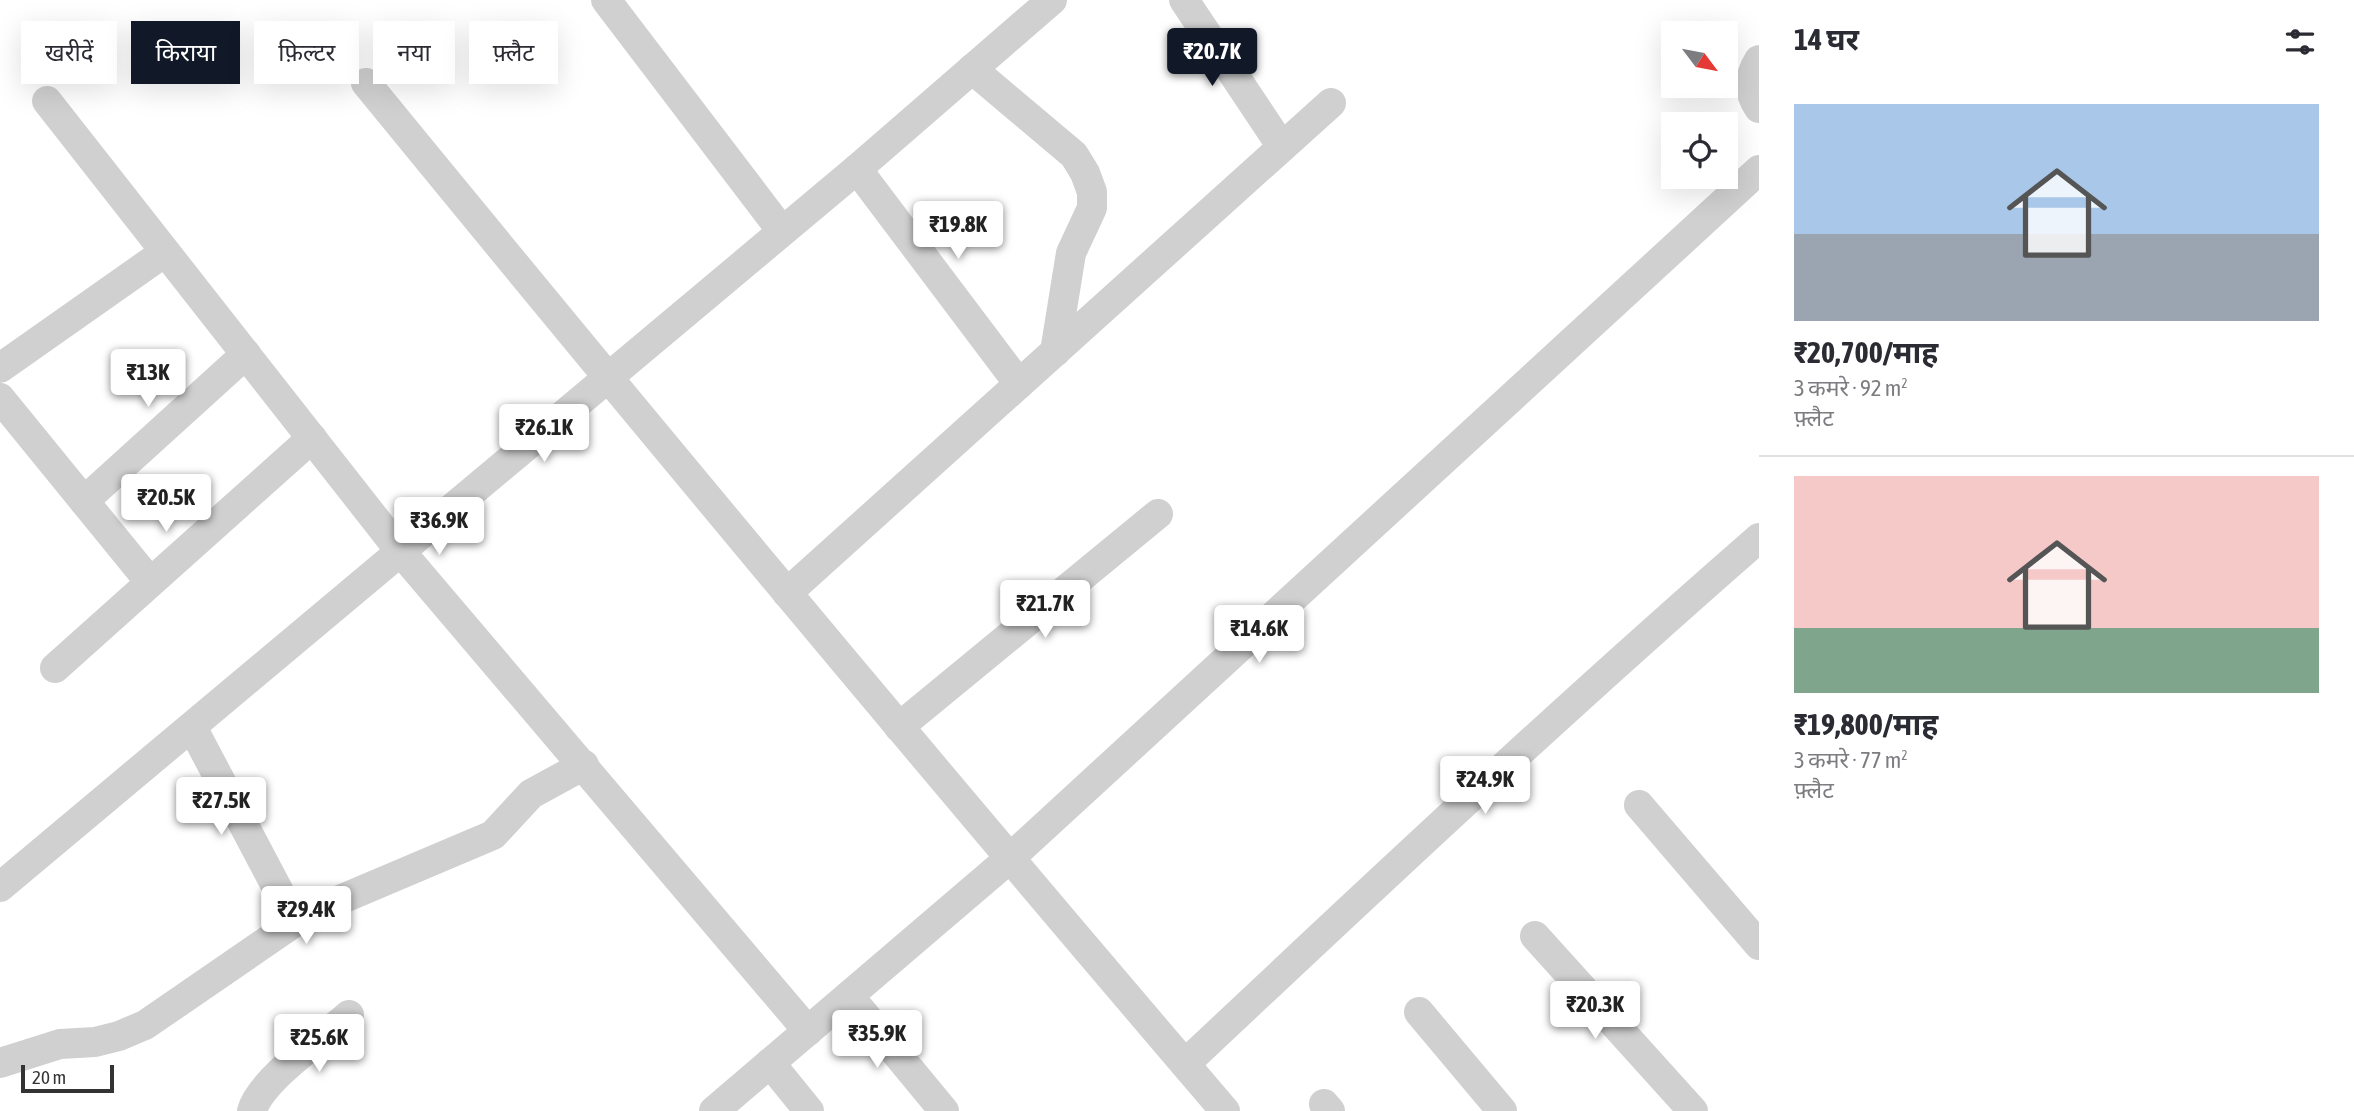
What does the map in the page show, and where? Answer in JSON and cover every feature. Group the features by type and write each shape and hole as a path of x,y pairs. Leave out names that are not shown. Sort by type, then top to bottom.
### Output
{"street":[{"path":"606,0 782,231"},
{"path":"0,887 857,169 1052,0"},
{"path":"1184,0 1282,147"},
{"path":"1759,60 1751,72 1749,87 1759,107"},
{"path":"972,69 1074,155 1085,173 1091,192 1092,208 1071,253 1055,352"},
{"path":"366,83 1009,859 1225,1111"},
{"path":"47,101 401,552 808,1031"},
{"path":"787,593 1331,103"},
{"path":"857,169 1019,384"},
{"path":"714,1111 1009,859 1759,170"},
{"path":"0,368 165,252"},
{"path":"84,500 246,354"},
{"path":"0,398 150,582"},
{"path":"55,668 312,438"},
{"path":"900,727 1158,513"},
{"path":"1185,1064 1501,767 1759,538"},
{"path":"192,727 295,922"},
{"path":"0,1063 60,1044 95,1042 119,1036 145,1025 295,922 335,901 493,835 531,794 584,765"},
{"path":"1639,804 1759,945"},
{"path":"1535,936 1693,1111"},
{"path":"849,996 944,1111"},
{"path":"1419,1012 1502,1111"},
{"path":"252,1111 266,1085 349,1015"},
{"path":"770,1063 809,1111"}]}
